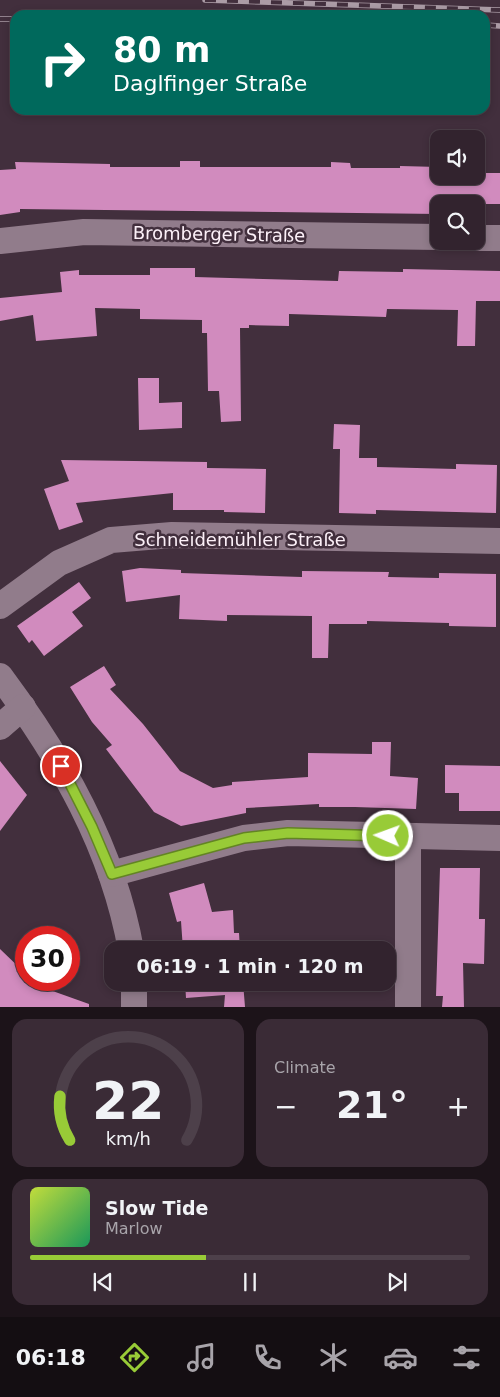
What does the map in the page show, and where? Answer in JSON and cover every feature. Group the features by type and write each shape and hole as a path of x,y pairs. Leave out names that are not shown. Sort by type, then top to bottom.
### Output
{"street":[{"name":"Bromberger Straße","path":"0,241 84,232 430,237"},
{"path":"485,238 500,238"},
{"name":"Schneidemühler Straße","path":"0,606 59,562 111,540 172,535 500,542"},
{"path":"0,727 9,695"},
{"path":"9,695 69,779 112,874 129,941"},
{"path":"112,874 244,838 288,833 500,838"},
{"path":"408,837 408,1007"},
{"path":"134,991 134,1007"}],"building":[{"path":"180,161 200,161 200,167 331,167 331,162 350,163 351,168 430,167 430,185 485,185 485,173 500,173 500,204 485,204 485,195 430,195 430,214 20,209 20,212 0,215 0,170 16,169 15,162 110,164 110,167 180,167"},
{"path":"150,268 195,268 195,277 338,281 339,271 403,272 403,269 500,271 500,301 476,301 475,346 457,346 458,310 387,309 386,317 289,314 289,326 249,325 249,328 240,328 241,421 221,422 219,391 208,391 207,333 202,333 202,320 140,319 140,309 95,308 97,336 36,341 33,315 0,321 0,298 62,292 60,272 79,270 79,275 150,275"},
{"path":"138,378 159,378 159,403 182,402 182,428 139,430"},
{"path":"334,424 360,425 359,458 377,458 377,467 456,469 456,464 497,465 496,513 376,510 376,514 339,513 340,449 333,449"},
{"path":"61,460 207,462 207,468 266,469 265,513 224,512 224,510 173,510 173,493 76,503 83,522 59,530 44,489 69,481"},
{"path":"140,568 181,570 181,573 302,577 302,571 389,572 388,577 439,578 439,573 496,574 496,627 449,626 449,623 367,621 367,624 329,624 328,658 312,658 312,616 227,615 227,621 179,619 180,595 126,602 122,571"},
{"path":"79,582 91,598 72,612 83,626 44,656 32,640 29,643 17,626"},
{"path":"104,666 116,685 110,689 143,724 180,771 213,788 232,785 232,782 308,777 308,753 372,754 372,742 391,742 390,776 418,778 416,809 319,807 319,804 246,808 246,813 181,826 154,812 106,749 112,745 92,722 70,687"},
{"path":"0,761 27,795 0,831"},
{"path":"445,765 500,766 500,811 459,811 459,793 445,793"},
{"path":"440,868 480,868 479,919 485,919 484,964 463,963 464,1007 442,1007 443,996 436,996"},
{"path":"204,883 212,912 233,910 234,933 239,933 239,941 182,941 181,921 177,922 169,893"},
{"path":"0,949 15,963 15,991 53,991 89,1004 89,1007 0,1007"},
{"path":"186,991 244,991 245,1007 224,1007 225,995 186,998"}],"railway":[{"path":"205,0 500,10"},
{"path":"0,19 10,19"},
{"path":"490,25 500,26"}],"route":[{"path":"61,766 92,827 112,874 244,838 288,833 388,836"}]}
